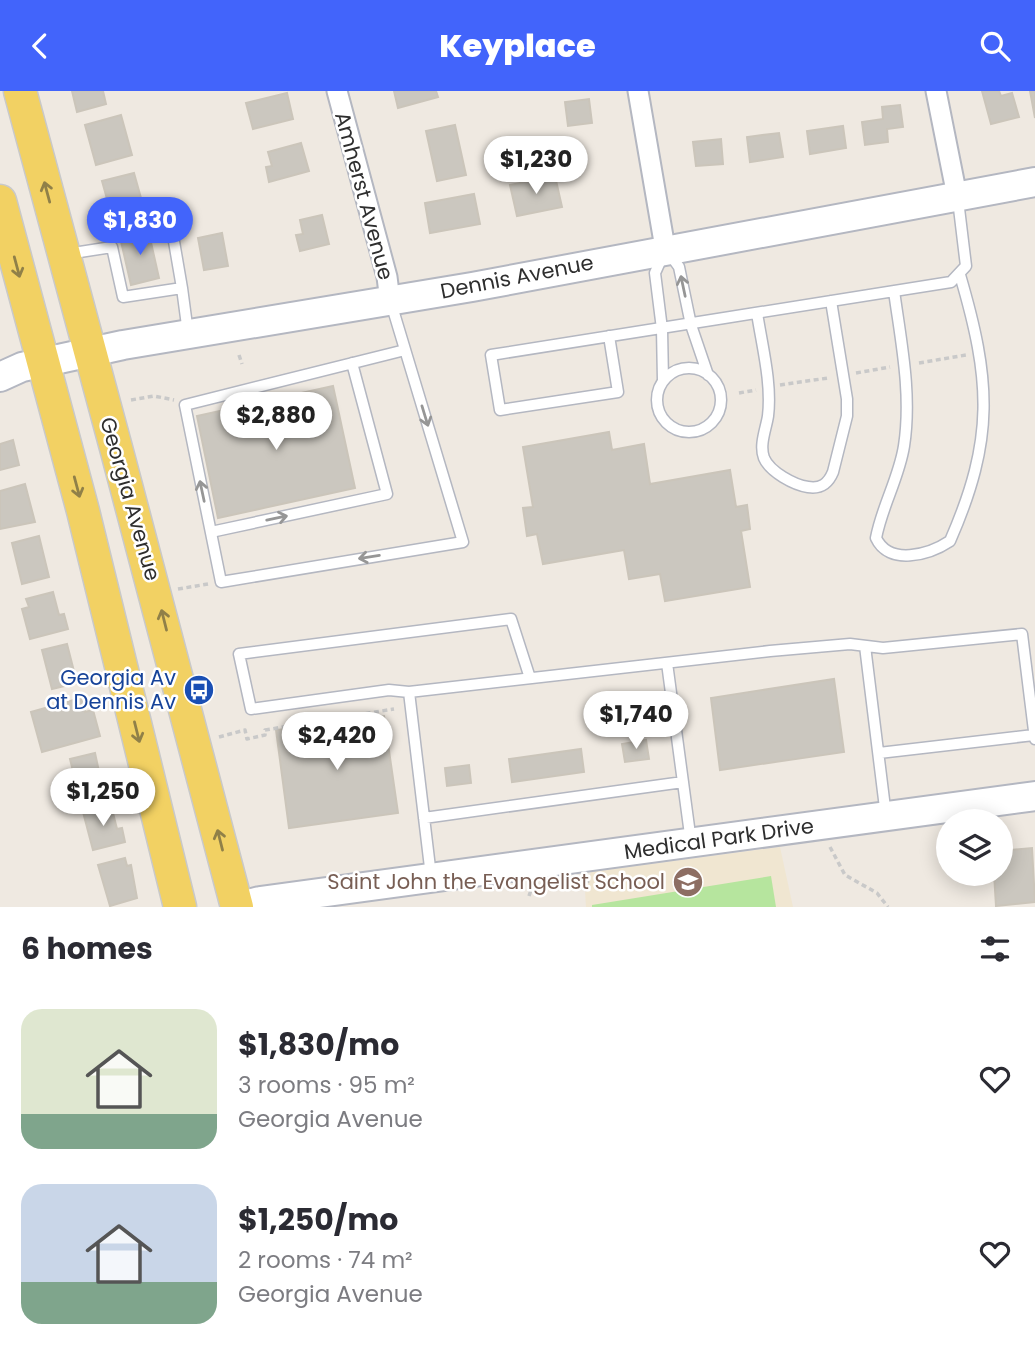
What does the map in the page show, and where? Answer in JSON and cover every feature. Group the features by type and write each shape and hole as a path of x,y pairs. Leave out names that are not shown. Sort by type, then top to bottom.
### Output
{"main road":[{"name":"Georgia Avenue","path":"20,91 89,353 157,594 237,907"},
{"path":"0,201 83,511 180,907"}],"street":[{"name":"Amherst Avenue","path":"337,91 384,268 390,301"},
{"path":"638,91 665,248"},
{"path":"936,91 957,196"},
{"name":"Dennis Avenue","path":"0,377 43,361 390,301 665,248 1035,182"},
{"name":"Medical Park Drive","path":"237,907 260,901 1035,796"}],"lane":[{"path":"609,336 618,392 499,410 491,355 609,336 691,325 951,282 966,266 957,196"},
{"path":"171,224 188,334"},
{"path":"64,255 112,247 123,297 182,288"},
{"path":"665,248 678,267 691,325 708,375 720,391 719,411 707,426 688,433 669,426 658,410 658,390 663,381 679,369 699,370 708,375"},
{"path":"663,381 662,329 655,273 665,248"},
{"path":"894,291 908,393 906,421 904,448 876,538 881,548 890,554 901,555 923,553 950,541 967,505 980,452 985,415 985,379 960,275"},
{"path":"390,301 405,350 463,542 221,582 185,405 405,350"},
{"path":"757,313 769,412 762,450 764,457 778,473 803,486 817,488 829,481 833,473 846,416 845,375 831,301"},
{"path":"211,532 387,494 352,363"},
{"path":"530,678 511,619 239,654 251,709 389,690 409,692 850,644 883,648 1022,633 1035,737 879,753"},
{"path":"865,646 886,817"},
{"path":"667,663 691,842"},
{"path":"409,692 431,879"},
{"path":"424,818 683,782"}],"path":[{"path":"239,355 242,364"},
{"path":"131,400 154,396 185,405"},
{"path":"176,589 221,582"},
{"path":"206,741 245,730 247,739 265,736 265,730 394,709"},
{"path":"828,840 845,875 877,893 888,907"}],"shaded area":[{"name":"Saint John the Evangelist School","path":"780,847 793,907 586,907 585,891 591,872"}],"green space":[{"path":"771,876 776,907 592,907 592,905"}],"building":[{"path":"72,91 103,91 106,104 77,112"},
{"path":"394,91 436,91 438,97 398,108"},
{"path":"982,91 999,91 1001,96 1012,93 1019,117 991,124"},
{"path":"1030,91 1035,91 1035,118"},
{"path":"287,93 293,119 253,129 246,103"},
{"path":"589,99 592,123 568,126 565,102"},
{"path":"900,105 903,127 887,129 888,142 865,145 862,122 883,119 882,107"},
{"path":"121,115 132,155 96,165 85,125"},
{"path":"455,125 466,175 437,181 426,131"},
{"path":"843,126 846,148 810,154 807,131"},
{"path":"779,133 783,157 750,162 747,137"},
{"path":"721,139 723,164 696,166 693,142"},
{"path":"301,143 309,171 269,182 266,167 272,166 268,152"},
{"path":"134,173 141,198 109,206 102,181"},
{"path":"555,176 562,207 517,216 510,185"},
{"path":"474,194 480,224 430,233 425,203"},
{"path":"322,215 329,244 300,251 296,235 303,234 300,220"},
{"path":"154,229 155,237 150,238 159,278 131,285 120,237"},
{"path":"222,233 228,266 204,270 198,238"},
{"path":"333,386 355,488 218,518 197,416"},
{"path":"609,432 612,450 644,444 650,484 730,470 736,507 747,505 750,529 741,531 750,587 665,601 660,574 629,579 624,550 543,564 537,534 527,536 523,508 533,507 523,447"},
{"path":"13,440 19,465 0,470 0,444"},
{"path":"25,484 35,522 0,529 0,491"},
{"path":"39,536 49,577 22,584 12,543"},
{"path":"53,592 59,615 64,614 68,629 30,639 22,609 29,607 26,599"},
{"path":"67,644 77,683 52,689 42,650"},
{"path":"834,679 844,752 720,770 711,698"},
{"path":"81,698 85,712 93,710 100,736 42,752 31,712"},
{"path":"384,716 398,813 289,828 276,730"},
{"path":"646,740 649,759 625,762 622,744"},
{"path":"581,749 584,772 512,782 509,759"},
{"path":"95,753 103,790 69,797 64,773 73,771 70,759"},
{"path":"469,765 471,783 447,786 445,768"},
{"path":"111,805 117,829 122,828 125,842 93,850 83,812"},
{"path":"1032,848 1035,902 996,906 995,886 1013,886 1013,850"},
{"path":"125,858 127,866 131,865 137,898 110,906 98,865"}],"place":[{"name":"Georgia Av at Dennis Av","path":"199,690"},
{"name":"Saint John the Evangelist School","path":"688,882"}]}
